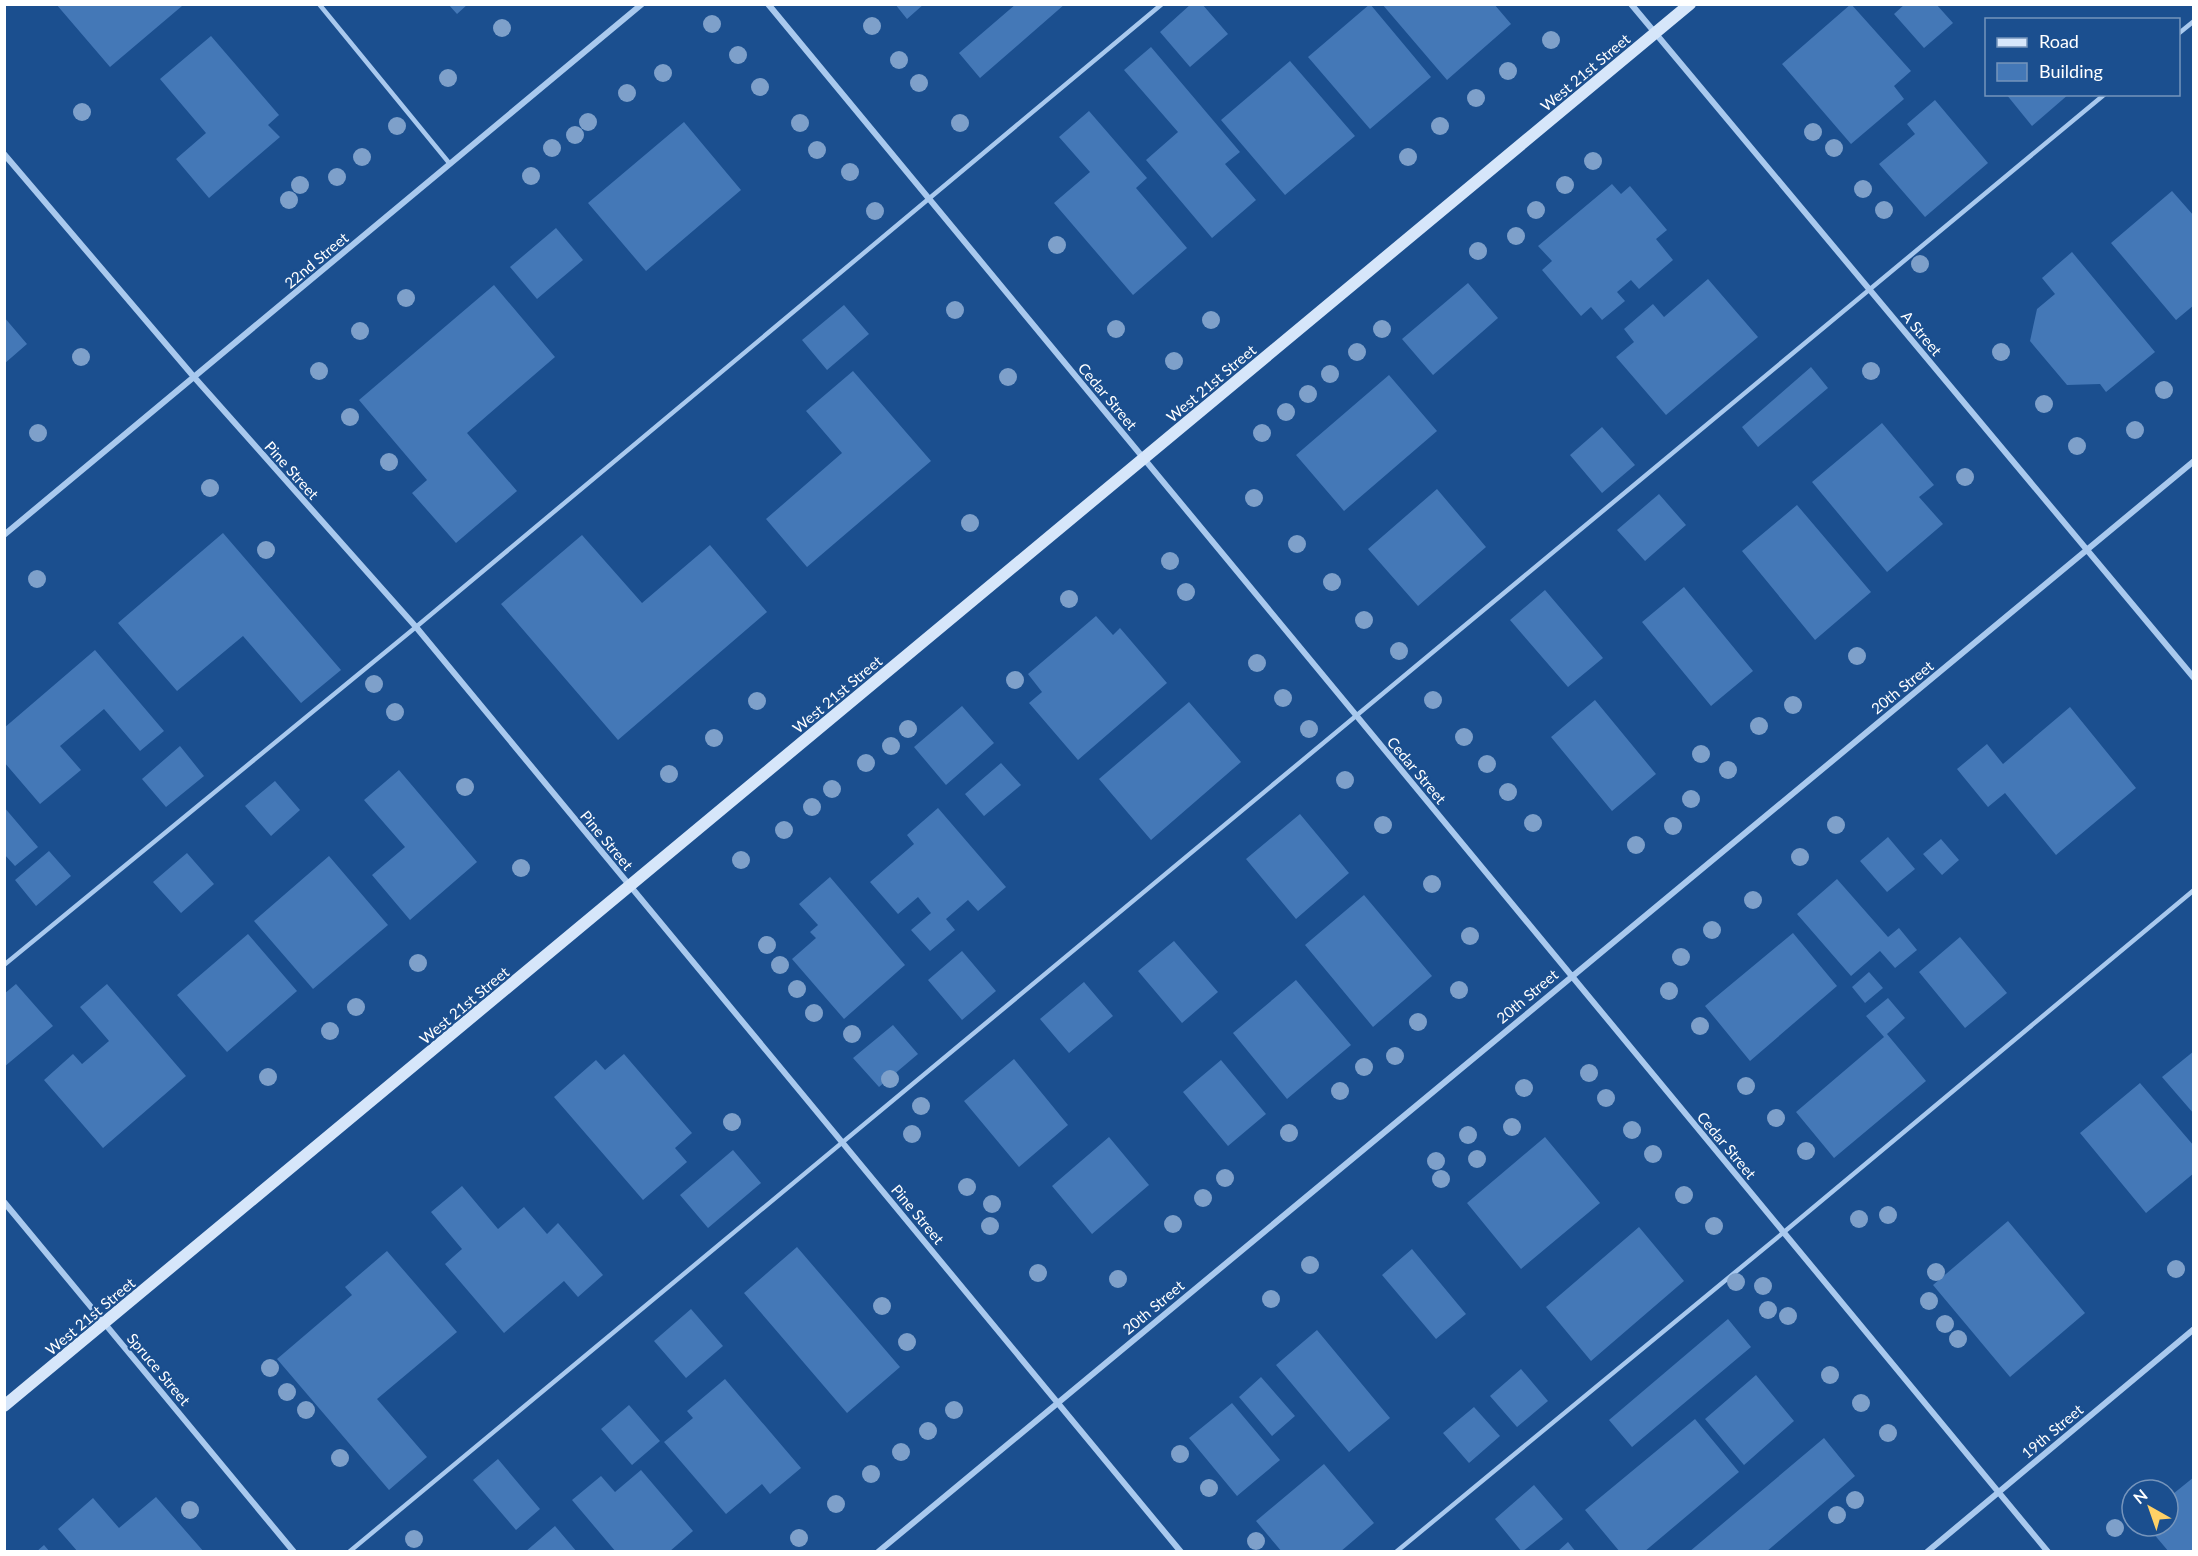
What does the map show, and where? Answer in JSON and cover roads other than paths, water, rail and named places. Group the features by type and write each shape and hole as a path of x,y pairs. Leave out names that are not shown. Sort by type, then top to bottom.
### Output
{"street":[{"name":"22nd Street","path":"4,535 642,4"},
{"name":"Cedar Street","path":"768,4 2048,1551"},
{"name":"A Street","path":"1631,4 2193,678"},
{"name":"West 21st Street","path":"4,1406 1690,4"},
{"name":"Pine Street","path":"4,154 194,377 416,627 1181,1551"},
{"name":"20th Street","path":"878,1551 2193,460"},
{"name":"Spruce Street","path":"4,1202 294,1551"},
{"name":"19th Street","path":"1927,1551 2193,1329"}],"lane":[{"path":"319,4 450,164"},
{"path":"4,965 416,627 1162,4"},
{"path":"2180,32 2193,21"},
{"path":"349,1551 2103,96"},
{"path":"1396,1551 1784,1232 2193,890"}]}
